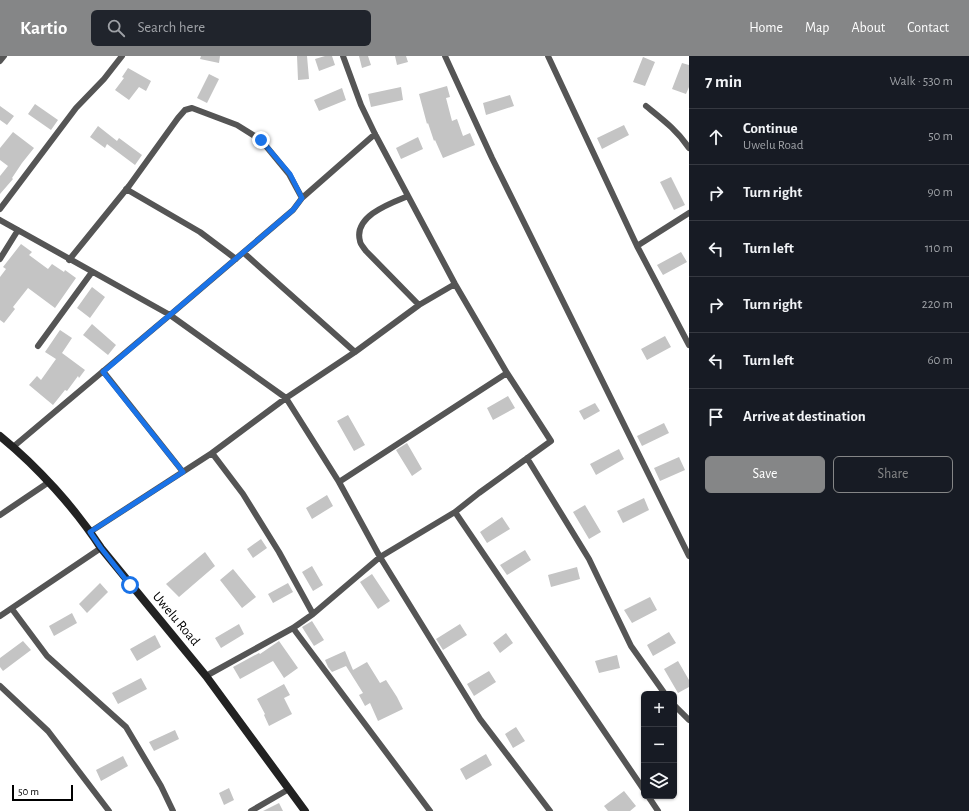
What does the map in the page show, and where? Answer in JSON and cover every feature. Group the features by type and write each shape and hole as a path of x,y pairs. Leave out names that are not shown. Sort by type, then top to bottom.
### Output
{"street":[{"path":"0,61 4,56"},
{"path":"0,209 76,108 104,79 122,56"},
{"path":"206,676 294,628 313,614 380,557 455,512 551,441 507,373 455,284 375,134 361,105 343,56"},
{"path":"445,56 492,158 689,556"},
{"path":"548,56 637,246 689,345"},
{"path":"646,106 672,126 689,148"},
{"path":"70,260 126,189 178,118 185,110 192,108 237,125 261,140 290,174 302,198"},
{"path":"13,446 244,253 293,210 302,198 375,134"},
{"path":"126,189 200,232 236,259"},
{"path":"408,196 389,204 366,218 360,229 360,241 366,252 419,305"},
{"path":"637,246 689,213"},
{"path":"0,220 170,315 286,398 338,482 380,557 480,719 550,811"},
{"path":"0,258 18,230"},
{"path":"244,253 355,352"},
{"path":"38,346 92,272"},
{"path":"90,532 212,453 286,398 355,352 419,305 455,284"},
{"path":"103,372 183,472"},
{"path":"338,482 507,373"},
{"name":"Uwelu Road","path":"0,436 13,446 49,482 90,532 101,548 206,676 305,811"},
{"path":"212,453 243,494 279,552 313,614"},
{"path":"528,458 589,560 631,646 663,691"},
{"path":"0,515 49,482"},
{"path":"455,512 641,786"},
{"path":"0,616 101,548"},
{"path":"12,609 47,656 126,727 161,786 173,811"},
{"path":"294,628 430,811"},
{"path":"0,686 48,731 109,811"},
{"path":"677,708 689,720"},
{"path":"251,811 289,789"},
{"path":"650,799 658,811"}],"building":[{"path":"201,56 220,56 219,63 200,59"},
{"path":"297,56 307,56 309,79 298,80"},
{"path":"325,56 332,56 335,65 319,71 315,59"},
{"path":"359,56 368,56 371,65 362,68"},
{"path":"395,56 406,56 408,62 397,65"},
{"path":"643,57 655,62 645,86 633,82"},
{"path":"682,63 689,65 689,87 686,94 672,89"},
{"path":"128,68 151,81 146,91 139,87 129,100 115,90 124,78 122,77"},
{"path":"209,74 219,79 207,103 197,98"},
{"path":"447,86 450,97 446,98 452,121 457,119 463,136 470,133 475,145 443,158 435,140 434,141 428,123 427,124 419,94"},
{"path":"401,87 403,100 371,107 368,94"},
{"path":"342,88 346,100 319,111 314,100"},
{"path":"510,95 514,106 486,115 483,103"},
{"path":"35,104 58,120 51,130 28,114"},
{"path":"0,106 14,116 7,125 0,120"},
{"path":"624,125 629,135 602,149 597,138"},
{"path":"98,126 117,141 119,138 142,155 135,165 107,144 105,148 90,137"},
{"path":"13,132 34,148 22,163 12,178 13,179 0,194 0,176 8,166 0,160 0,148"},
{"path":"418,137 423,149 401,159 396,148"},
{"path":"671,177 685,205 674,210 660,182"},
{"path":"21,244 32,252 29,255 48,269 52,264 64,272 65,270 76,278 55,308 28,288 13,307 15,309 4,323 0,320 0,277 6,269 3,267"},
{"path":"681,252 687,262 663,275 657,265"},
{"path":"92,287 105,297 90,318 77,308"},
{"path":"92,324 116,345 108,355 83,335"},
{"path":"60,330 72,338 62,353 85,370 79,378 78,376 67,391 65,390 53,405 29,385 37,376 41,380 56,359 45,352"},
{"path":"665,336 671,347 647,360 641,349"},
{"path":"508,396 515,408 493,420 487,408"},
{"path":"595,403 600,411 584,420 579,411"},
{"path":"348,415 365,445 354,451 337,421"},
{"path":"664,423 669,433 642,446 637,436"},
{"path":"407,443 422,469 412,476 396,450"},
{"path":"619,449 624,459 596,475 590,464"},
{"path":"679,457 685,470 660,481 654,468"},
{"path":"327,495 333,506 312,519 306,508"},
{"path":"644,498 649,510 623,523 617,511"},
{"path":"585,505 601,532 589,539 573,512"},
{"path":"502,517 510,529 487,543 480,532"},
{"path":"261,539 267,548 253,558 247,549"},
{"path":"525,550 531,560 507,575 500,565"},
{"path":"205,552 215,566 179,597 166,584"},
{"path":"312,566 323,585 313,591 302,572"},
{"path":"577,567 580,579 551,587 548,575"},
{"path":"233,569 256,597 242,608 220,580"},
{"path":"372,574 390,601 378,609 360,582"},
{"path":"100,583 108,592 87,613 79,604"},
{"path":"288,583 293,592 273,603 268,594"},
{"path":"650,597 657,610 632,623 624,610"},
{"path":"72,613 77,623 54,636 49,626"},
{"path":"312,621 324,640 314,646 302,627"},
{"path":"239,624 244,634 221,648 215,638"},
{"path":"460,624 467,635 443,650 436,639"},
{"path":"669,632 676,643 653,656 647,645"},
{"path":"506,633 513,643 500,653 493,643"},
{"path":"155,635 161,647 137,661 130,649"},
{"path":"23,641 31,650 3,671 0,667 0,658"},
{"path":"279,641 298,668 284,678 273,661 240,679 233,667 259,653 260,654"},
{"path":"345,651 353,670 367,662 380,683 386,680 403,709 378,721 370,703 365,706 359,695 363,693 346,666 332,672 328,667 325,660"},
{"path":"617,655 620,668 599,673 595,661"},
{"path":"678,661 689,680 689,687 678,693 664,669"},
{"path":"489,671 496,682 474,696 467,684"},
{"path":"141,678 147,689 118,704 112,693"},
{"path":"284,684 290,695 284,698 292,714 269,726 264,715 265,714 257,699"},
{"path":"516,727 525,741 513,748 505,734"},
{"path":"175,730 179,739 154,751 149,742"},
{"path":"486,754 492,765 466,780 460,769"},
{"path":"123,756 128,766 101,781 96,770"},
{"path":"229,788 234,800 224,805 219,793"},
{"path":"624,791 636,806 630,811 608,811 604,806"},
{"path":"279,803 283,811 263,811"}],"route":[{"path":"130,585 90,532 183,472 103,372 293,210 302,198 290,174 261,140"}]}
